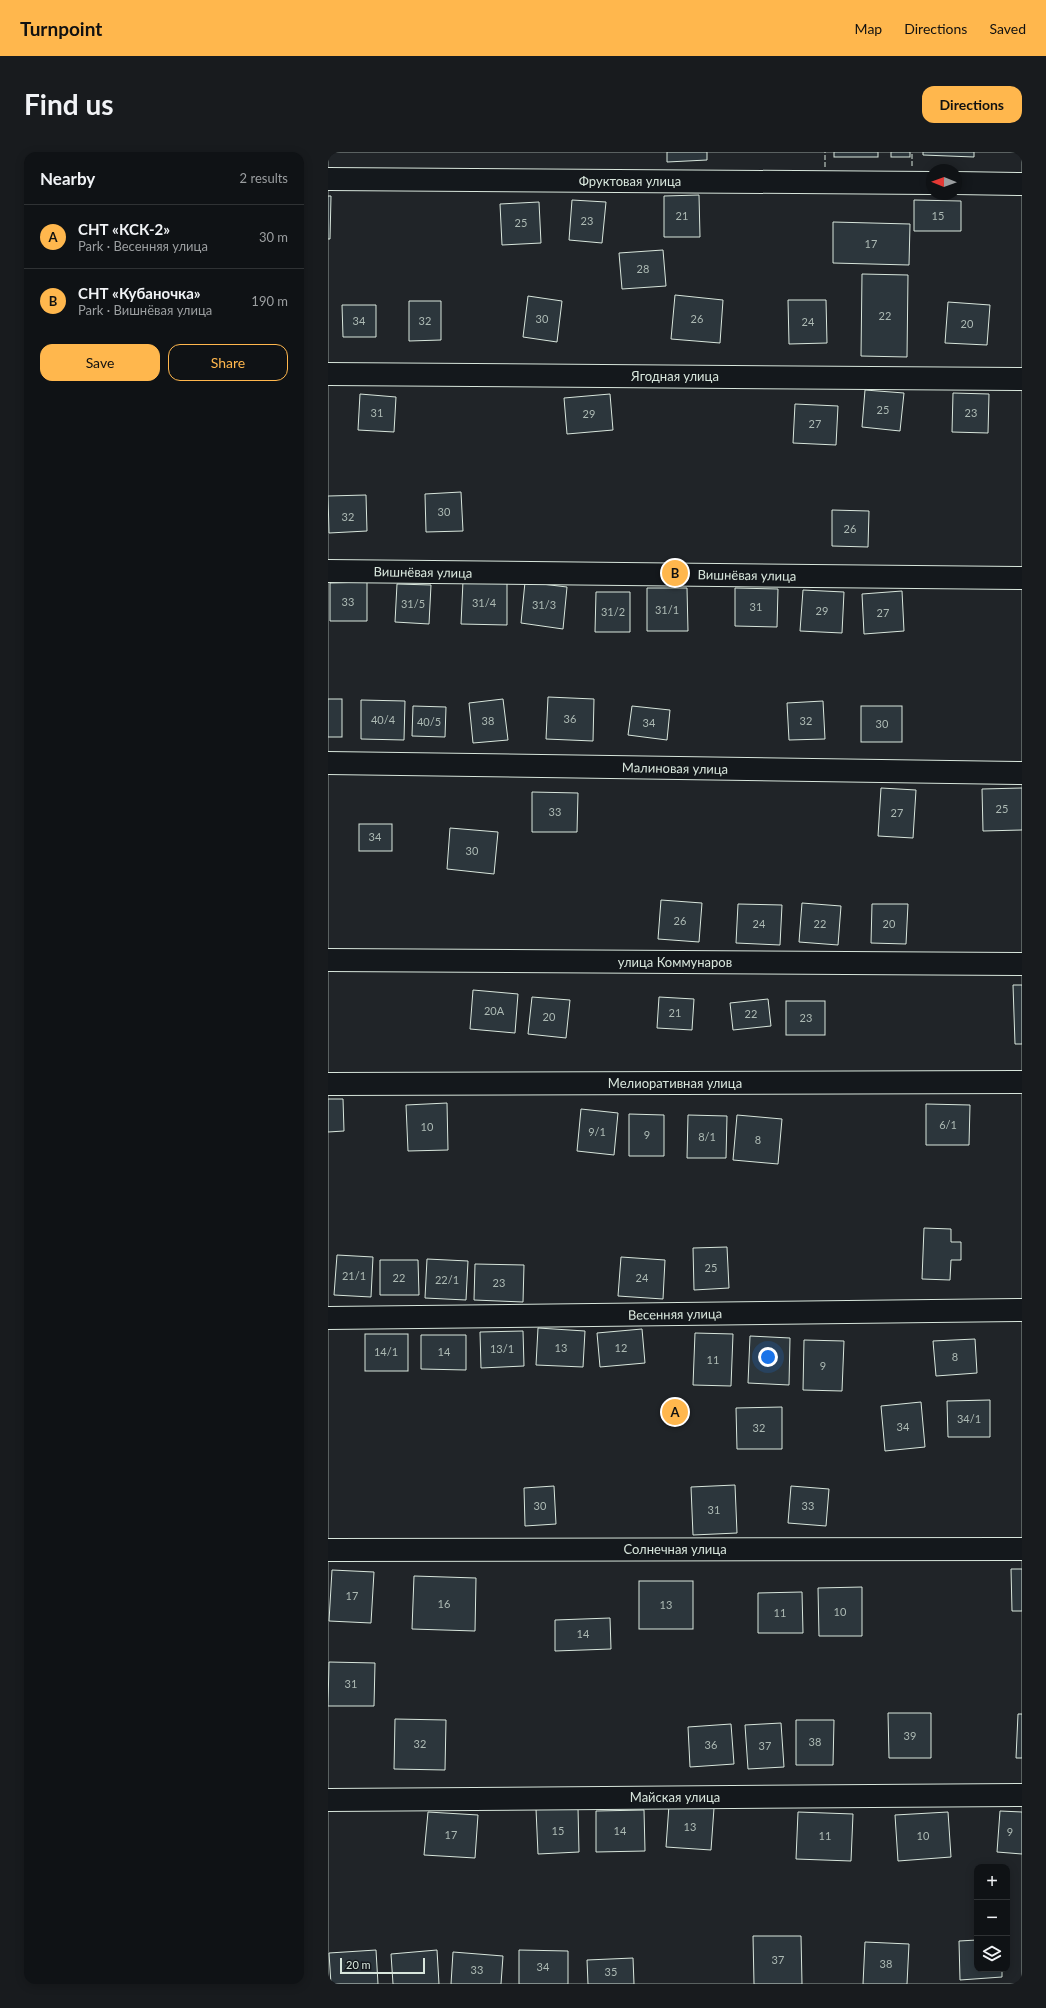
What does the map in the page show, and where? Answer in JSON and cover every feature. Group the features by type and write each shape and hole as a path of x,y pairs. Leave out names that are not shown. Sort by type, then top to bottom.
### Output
{"street":[{"name":"Фруктовая улица","path":"328,179 926,183"},
{"path":"962,183 1022,184"},
{"name":"Ягодная улица","path":"328,374 1022,379"},
{"name":"Вишнёвая улица","path":"328,571 1022,578"},
{"name":"Малиновая улица","path":"328,763 1022,773"},
{"name":"улица Коммунаров","path":"328,960 1022,964"},
{"name":"Мелиоративная улица","path":"328,1084 1022,1082"},
{"name":"Весенняя улица","path":"328,1318 1022,1310"},
{"name":"Солнечная улица","path":"328,1550 1022,1549"},
{"name":"Майская улица","path":"328,1800 1022,1795"}],"shaded area":[{"path":"328,152 1022,152 1022,1984 328,1984"}],"building":[{"path":"667,152 707,152 707,160 667,162"},
{"path":"834,152 878,152 878,157 834,157"},
{"path":"891,152 910,152 910,157 891,157"},
{"path":"923,152 974,152 974,157 923,155"},
{"path":"699,195 700,237 664,237 664,196"},
{"path":"328,196 331,196 330,239 328,239"},
{"path":"572,200 606,202 602,243 569,240"},
{"path":"914,200 961,201 961,231 914,231"},
{"path":"539,202 541,243 502,245 500,204"},
{"path":"833,222 910,224 909,265 833,263"},
{"path":"663,250 666,286 622,289 619,253"},
{"path":"862,274 908,275 907,357 861,356"},
{"path":"675,295 723,300 720,343 671,339"},
{"path":"528,296 562,301 557,342 523,337"},
{"path":"788,300 826,300 827,343 789,344"},
{"path":"409,301 441,301 441,340 409,341"},
{"path":"948,302 990,305 987,345 945,343"},
{"path":"342,305 376,305 376,337 343,337"},
{"path":"865,390 904,393 900,431 862,427"},
{"path":"953,393 989,394 988,433 952,432"},
{"path":"360,394 396,397 394,432 358,430"},
{"path":"610,394 613,430 567,434 564,398"},
{"path":"795,404 838,406 836,445 793,443"},
{"path":"461,492 463,531 426,532 425,494"},
{"path":"366,495 367,531 329,533 328,496"},
{"path":"832,510 869,511 868,547 832,546"},
{"path":"463,581 507,582 507,625 461,624"},
{"path":"367,582 367,621 330,621 330,583"},
{"path":"525,582 567,587 563,629 521,623"},
{"path":"397,584 431,585 429,624 395,622"},
{"path":"647,588 687,588 688,631 647,631"},
{"path":"735,588 778,589 777,627 735,626"},
{"path":"803,590 844,592 842,633 800,631"},
{"path":"902,591 904,631 864,634 862,594"},
{"path":"596,592 630,592 630,632 595,632"},
{"path":"548,697 594,699 593,741 546,739"},
{"path":"328,699 342,699 342,737 328,737"},
{"path":"503,699 508,740 473,743 469,703"},
{"path":"361,700 405,701 404,740 361,739"},
{"path":"823,701 825,739 789,740 787,703"},
{"path":"413,706 446,707 445,737 412,736"},
{"path":"632,706 670,710 667,740 628,735"},
{"path":"861,706 902,706 902,742 861,742"},
{"path":"881,788 916,790 913,838 878,836"},
{"path":"1022,788 1022,830 983,831 982,789"},
{"path":"532,792 578,793 577,832 532,832"},
{"path":"359,824 392,824 392,851 359,851"},
{"path":"450,828 498,832 494,874 447,869"},
{"path":"661,900 702,903 699,942 658,939"},
{"path":"802,903 841,906 838,945 799,942"},
{"path":"738,904 782,905 780,945 736,943"},
{"path":"872,904 908,904 906,944 871,943"},
{"path":"1013,985 1022,985 1022,1044 1015,1044"},
{"path":"473,990 518,994 515,1033 470,1029"},
{"path":"532,997 570,1000 566,1038 528,1034"},
{"path":"659,997 694,999 692,1030 657,1028"},
{"path":"768,999 771,1026 733,1030 730,1003"},
{"path":"786,1001 825,1001 825,1035 786,1035"},
{"path":"328,1099 343,1099 344,1131 328,1132"},
{"path":"447,1103 448,1150 408,1151 406,1105"},
{"path":"926,1104 970,1105 969,1145 926,1145"},
{"path":"581,1109 618,1113 614,1155 577,1151"},
{"path":"629,1114 664,1115 664,1156 629,1156"},
{"path":"688,1115 727,1116 726,1158 687,1158"},
{"path":"737,1115 782,1119 778,1164 733,1160"},
{"path":"924,1228 951,1229 951,1242 961,1242 961,1260 951,1260 950,1280 922,1279"},
{"path":"727,1247 729,1288 694,1290 693,1248"},
{"path":"337,1255 373,1257 371,1297 334,1295"},
{"path":"621,1257 665,1260 663,1299 618,1296"},
{"path":"427,1259 468,1261 466,1300 425,1298"},
{"path":"380,1260 418,1260 419,1295 380,1295"},
{"path":"475,1264 524,1265 523,1302 474,1300"},
{"path":"538,1328 585,1331 583,1367 536,1365"},
{"path":"642,1329 645,1363 600,1367 597,1333"},
{"path":"523,1331 524,1366 481,1368 480,1332"},
{"path":"695,1333 733,1334 731,1386 693,1385"},
{"path":"365,1334 408,1334 408,1371 365,1371"},
{"path":"421,1335 466,1335 466,1370 421,1369"},
{"path":"750,1336 790,1338 789,1385 748,1383"},
{"path":"975,1339 977,1373 936,1376 933,1341"},
{"path":"804,1340 844,1341 842,1391 803,1390"},
{"path":"990,1400 990,1437 948,1437 947,1401"},
{"path":"921,1402 925,1447 885,1451 881,1406"},
{"path":"782,1407 782,1449 737,1449 736,1408"},
{"path":"735,1485 737,1533 693,1535 691,1487"},
{"path":"554,1486 556,1524 525,1526 524,1488"},
{"path":"791,1486 829,1489 826,1526 788,1523"},
{"path":"1011,1569 1022,1569 1022,1611 1012,1611"},
{"path":"332,1570 374,1572 371,1623 329,1621"},
{"path":"414,1576 476,1578 475,1631 412,1629"},
{"path":"639,1581 693,1581 693,1629 639,1629"},
{"path":"862,1587 862,1636 819,1636 818,1588"},
{"path":"802,1592 803,1633 758,1633 758,1593"},
{"path":"610,1618 611,1649 555,1651 555,1620"},
{"path":"329,1662 375,1663 374,1706 328,1706"},
{"path":"888,1713 931,1713 931,1758 889,1758"},
{"path":"1018,1714 1022,1714 1022,1758 1016,1758"},
{"path":"395,1719 446,1720 445,1770 394,1769"},
{"path":"796,1720 834,1720 833,1765 796,1765"},
{"path":"781,1723 784,1767 748,1769 745,1725"},
{"path":"731,1724 734,1764 690,1767 688,1727"},
{"path":"669,1805 714,1808 711,1850 666,1847"},
{"path":"578,1808 579,1852 538,1854 536,1809"},
{"path":"644,1810 645,1851 596,1852 596,1811"},
{"path":"1000,1811 1022,1812 1022,1854 997,1852"},
{"path":"428,1812 478,1815 475,1858 424,1855"},
{"path":"798,1812 853,1814 851,1861 796,1859"},
{"path":"948,1812 951,1857 898,1861 895,1815"},
{"path":"753,1936 801,1936 802,1984 754,1984"},
{"path":"974,1940 974,1972 1002,1972 1002,1977 960,1980 959,1941"},
{"path":"865,1942 909,1944 907,1984 863,1984"},
{"path":"376,1950 378,1984 331,1984 329,1953"},
{"path":"437,1950 439,1984 393,1984 391,1954"},
{"path":"519,1950 568,1951 568,1984 519,1984"},
{"path":"453,1952 503,1956 501,1984 451,1984"},
{"path":"633,1958 634,1984 588,1984 587,1960"}],"fence":[{"path":"825,152 825,167"},
{"path":"912,152 912,166"}],"place":[{"name":"СНТ «Кубаночка»","path":"675,573"},
{"name":"СНТ «КСК-2»","path":"675,1412"}]}
